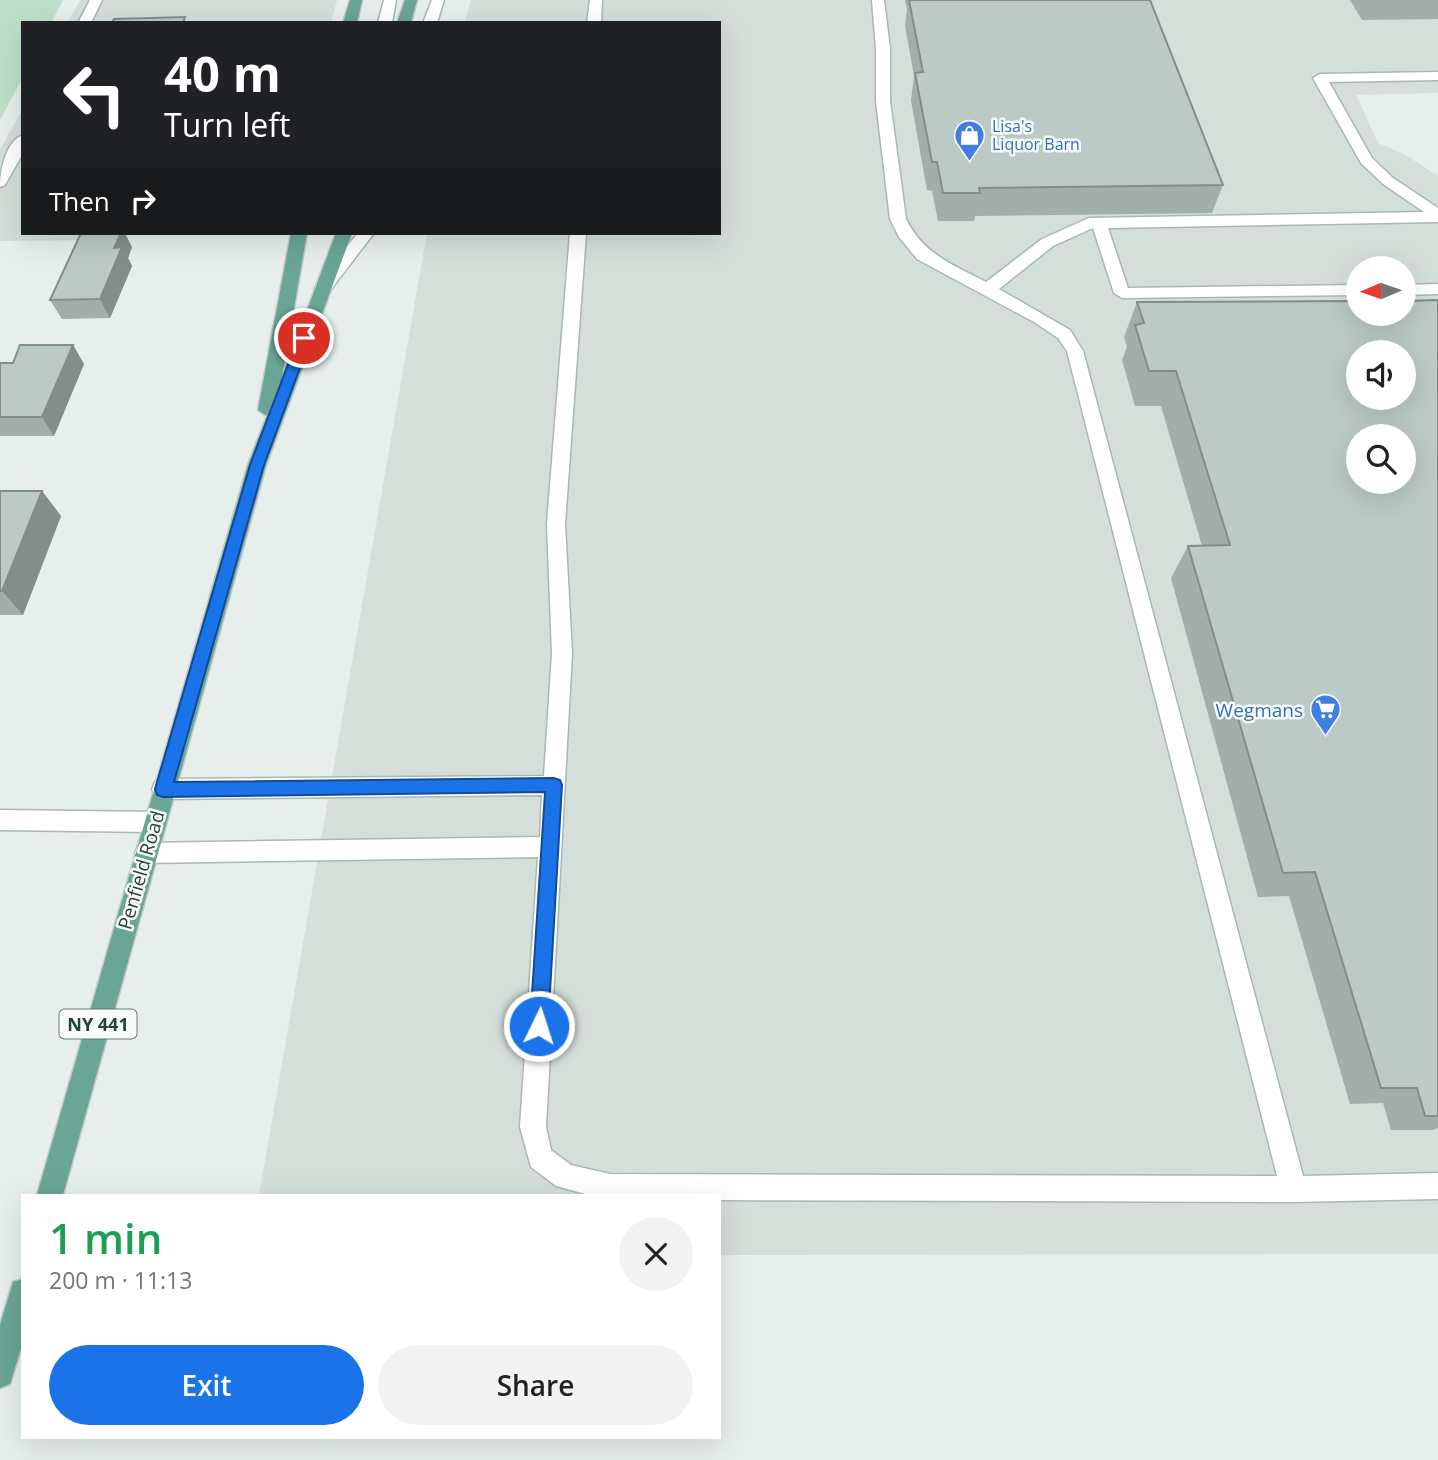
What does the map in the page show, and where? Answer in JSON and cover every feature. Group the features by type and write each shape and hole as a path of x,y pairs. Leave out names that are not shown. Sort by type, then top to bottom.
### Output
{"main road":[{"path":"405,21 411,0"},
{"path":"350,21 353,3"},
{"name":"Penfield Road","path":"257,465 299,235"},
{"name":"Penfield Road","path":"50,1194 257,465 343,235"},
{"path":"0,1374 21,1299"}],"street":[{"path":"85,21 96,0"},
{"path":"385,21 390,0"},
{"path":"431,21 438,0"},
{"path":"594,21 596,0"},
{"path":"878,0 883,49 883,101 898,219 913,247 923,256 1048,323 1064,334 1075,351 1293,1189"},
{"path":"1438,76 1320,78 1366,160 1388,181 1438,216"},
{"path":"2,179 21,143"},
{"path":"2,179 21,175"},
{"path":"987,290 1035,250 1070,229 1089,223 1438,216"},
{"path":"1099,223 1122,293 1346,290"},
{"path":"323,288 364,235"},
{"path":"578,235 556,524 562,653 533,1128 540,1157 565,1177 610,1187 1293,1189 1438,1186"},
{"path":"1416,289 1438,289"},
{"path":"163,789 554,785"},
{"path":"0,820 155,822"},
{"path":"146,853 551,847"}],"shaded area":[{"path":"80,0 337,0 332,21 69,21"},
{"path":"471,0 1438,0 1438,93 1356,95 1378,143 1404,154 1438,176 1438,1254 721,1255 721,1194 259,1194 427,235 721,235 721,21 465,21"},
{"path":"21,112 21,235 115,235 110,240 0,241 0,150"}],"green space":[{"path":"0,0 63,0 52,21 21,21 21,81 0,120"}],"building":[{"path":"909,0 1150,0 1223,185 979,188 980,193 943,193 937,162 932,162 915,73 923,72"},
{"path":"185,17 184,21 113,21"},
{"path":"80,235 120,235 114,248 122,247 100,299 50,300"},
{"name":"Wegmans","path":"1438,300 1438,1116 1425,1116 1417,1088 1381,1088 1315,872 1283,873 1188,546 1230,545 1176,371 1149,371 1135,325 1144,323 1137,302 1346,301 1346,326 1416,326 1416,301"},
{"path":"20,345 73,345 42,417 0,417 0,363 13,363"},
{"path":"0,491 42,491 2,591 0,591"}],"place":[{"name":"Lisa's Liquor Barn","path":"969,162"},
{"name":"Wegmans","path":"1326,737"}],"route":[{"path":"304,338 257,465 163,789 554,785 539,1026"}]}
